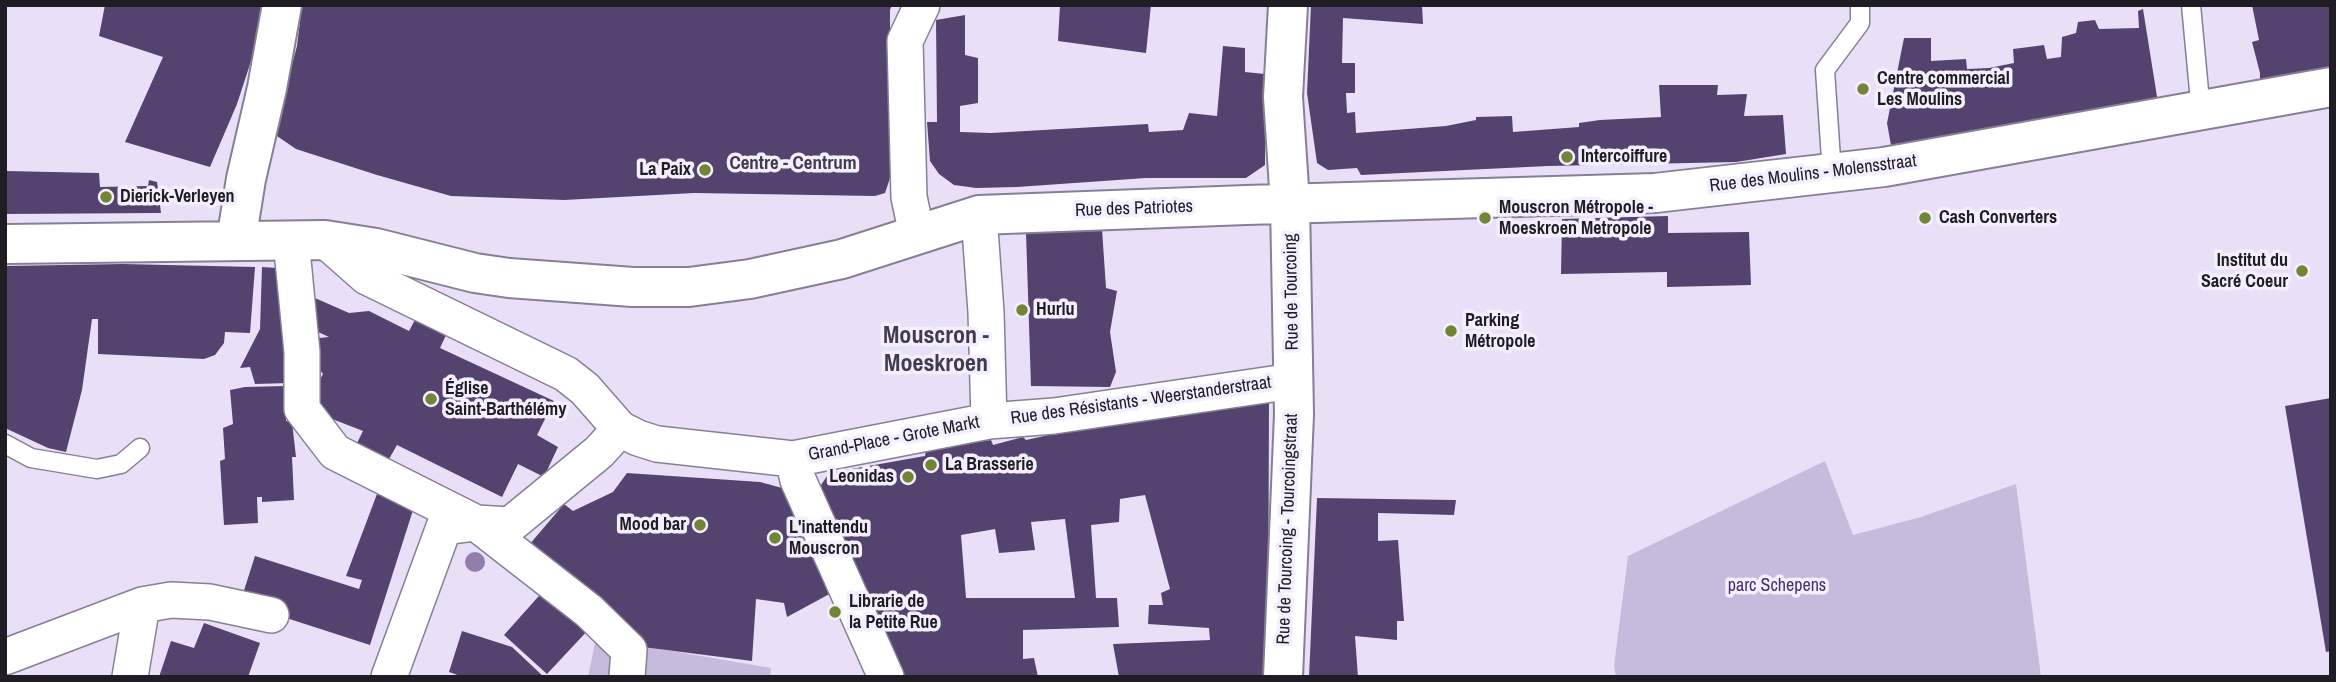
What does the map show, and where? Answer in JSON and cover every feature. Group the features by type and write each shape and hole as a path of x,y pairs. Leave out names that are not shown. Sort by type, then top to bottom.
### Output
{"main road":[{"path":"236,241 282,5"},
{"name":"Rue de Tourcoing","path":"1288,5 1283,97 1290,203 1293,381"},
{"name":"Rue des Moulins - Molensstraat","path":"1290,203 1655,193 1832,174 2202,112 2331,87"},
{"name":"Rue des Patriotes","path":"979,215 1290,203"},
{"path":"5,244 308,240 376,248 475,273 509,278 652,288 709,285 842,259 979,215"},
{"name":"Rue de Tourcoing - Tourcoingstraat","path":"1283,677 1293,381"}],"street":[{"path":"920,234 909,197 905,41 922,5"},
{"name":"Grand-Place - Grote Markt","path":"308,240 367,277 566,374 585,389 620,429 638,438 657,444 793,458 989,421 986,312 979,215"},
{"path":"308,240 302,409 335,452 476,523 589,611 629,650 627,677"},
{"name":"Rue des Résistants - Weerstanderstraat","path":"989,421 1054,416 1293,381"},
{"path":"389,677 444,527 476,523 510,525 598,452 620,429"},
{"path":"793,458 798,480 886,677"},
{"path":"5,657 157,602 210,602 271,615"},
{"path":"130,677 157,602"}],"lane":[{"path":"1832,174 1825,70 1860,23 1860,5"},
{"path":"2191,5 2202,112"},
{"path":"5,444 31,458 97,469 121,464 140,448"}],"green space":[{"name":"parc Schepens","path":"1825,461 1853,535 1921,517 2016,484 2041,677 1616,677 1614,666 1628,556"},
{"path":"596,638 771,668 770,677 588,677"}],"building":[{"path":"105,5 262,5 252,58 237,104 210,167 125,142 163,57 99,36"},
{"path":"302,5 892,5 890,178 885,193 875,196 694,193 564,200 451,196 377,175 296,149 277,136 279,113 297,46"},
{"path":"1060,5 1151,5 1146,53 1058,41"},
{"path":"1311,5 1422,5 1423,24 1343,18 1342,63 1355,63 1355,93 1346,93 1347,113 1355,112 1356,133 1446,126 1476,120 1476,117 1512,116 1513,132 1579,127 1579,123 1600,120 1661,117 1659,85 1718,85 1717,95 1747,94 1744,116 1783,115 1786,154 1736,162 1548,166 1361,175 1357,168 1328,170 1317,163 1307,93"},
{"path":"2252,5 2331,5 2331,72 2260,83 2252,42 2259,40"},
{"path":"2143,9 2158,103 1968,132 1969,135 1892,151 1887,123 1904,38 1931,38 1931,61 1966,59 1967,69 1989,68 2014,63 2013,49 2044,45 2047,59 2061,57 2062,37 2076,33 2078,22 2095,20 2099,29 2139,28 2138,11"},
{"path":"965,15 965,55 978,58 978,103 960,106 960,132 991,133 1148,124 1149,132 1183,130 1189,113 1217,116 1223,46 1245,48 1245,72 1265,74 1265,165 1246,178 1146,178 976,188 954,185 939,174 930,161 927,122 937,122 936,20"},
{"path":"5,171 99,173 100,187 148,186 149,180 157,182 161,213 5,214"},
{"path":"1668,216 1668,233 1749,232 1751,285 1667,287 1667,272 1561,274 1562,219"},
{"path":"1102,229 1106,288 1117,291 1110,332 1116,372 1110,387 1031,386 1026,233"},
{"path":"123,264 255,267 250,333 225,332 224,343 215,355 204,359 98,354 98,319 92,319 82,390 66,452 48,448 5,428 5,266"},
{"path":"262,267 277,268 290,383 255,384 250,367 240,368 260,329"},
{"name":"Église Saint-Barthélémy","path":"315,298 349,313 369,311 409,331 416,318 447,333 440,348 554,401 537,435 558,447 544,477 518,464 502,497 397,445 389,459 356,445 363,431 322,415 311,397 323,374 311,358 319,338 329,337 305,326 304,321"},
{"path":"286,386 286,421 292,422 296,457 292,457 294,500 262,502 262,497 257,497 258,523 224,525 220,461 225,459 223,428 233,424 230,390"},
{"path":"2331,398 2331,651 2326,652 2285,406"},
{"path":"1269,401 1268,677 1119,677 1113,644 1210,640 1209,628 1148,624 1149,605 1163,605 1161,593 1170,589 1145,495 1120,499 1119,522 1091,525 1096,598 1117,598 1119,627 1023,630 1023,659 1034,658 1038,677 902,677 833,525 821,485 829,473 925,456 926,450 991,440 993,445 1023,437 1026,440","holes":["1065,519 1075,598 966,598 961,535 995,529 999,553 1035,550 1031,522"]},
{"path":"627,473 760,482 786,489 835,591 787,617 784,603 756,599 752,661 643,647 523,552 564,504 573,511 613,492"},
{"path":"377,494 414,507 370,645 240,603 255,556 359,589 362,580 346,576"},
{"path":"1317,498 1456,500 1454,515 1378,513 1378,541 1398,540 1404,621 1397,621 1397,640 1355,636 1358,677 1309,677"},
{"path":"546,588 590,628 547,674 504,635"},
{"path":"204,623 260,643 248,677 159,677 171,641 194,648"},
{"path":"462,631 512,647 544,677 463,677 449,672"}],"place":[{"name":"Centre commercial Les Moulins","path":"1863,89"},
{"name":"Intercoiffure","path":"1567,157"},
{"name":"La Paix","path":"705,170"},
{"name":"Dierick-Verleyen","path":"106,197"},
{"name":"Mouscron Métropole - Moeskroen Metropole","path":"1485,218"},
{"name":"Cash Converters","path":"1925,218"},
{"name":"Institut du Sacré Coeur","path":"2302,271"},
{"name":"Hurlu","path":"1022,310"},
{"name":"Parking Métropole","path":"1451,331"},
{"name":"Église Saint-Barthélémy","path":"431,399"},
{"name":"La Brasserie","path":"931,465"},
{"name":"Leonidas","path":"908,477"},
{"name":"Mood bar","path":"700,525"},
{"name":"L'inattendu Mouscron","path":"775,538"},
{"name":"Librarie de la Petite Rue","path":"835,612"}],"district":[{"name":"Centre - Centrum","path":"793,164"},
{"name":"Mouscron - Moeskroen","path":"936,351"}]}
